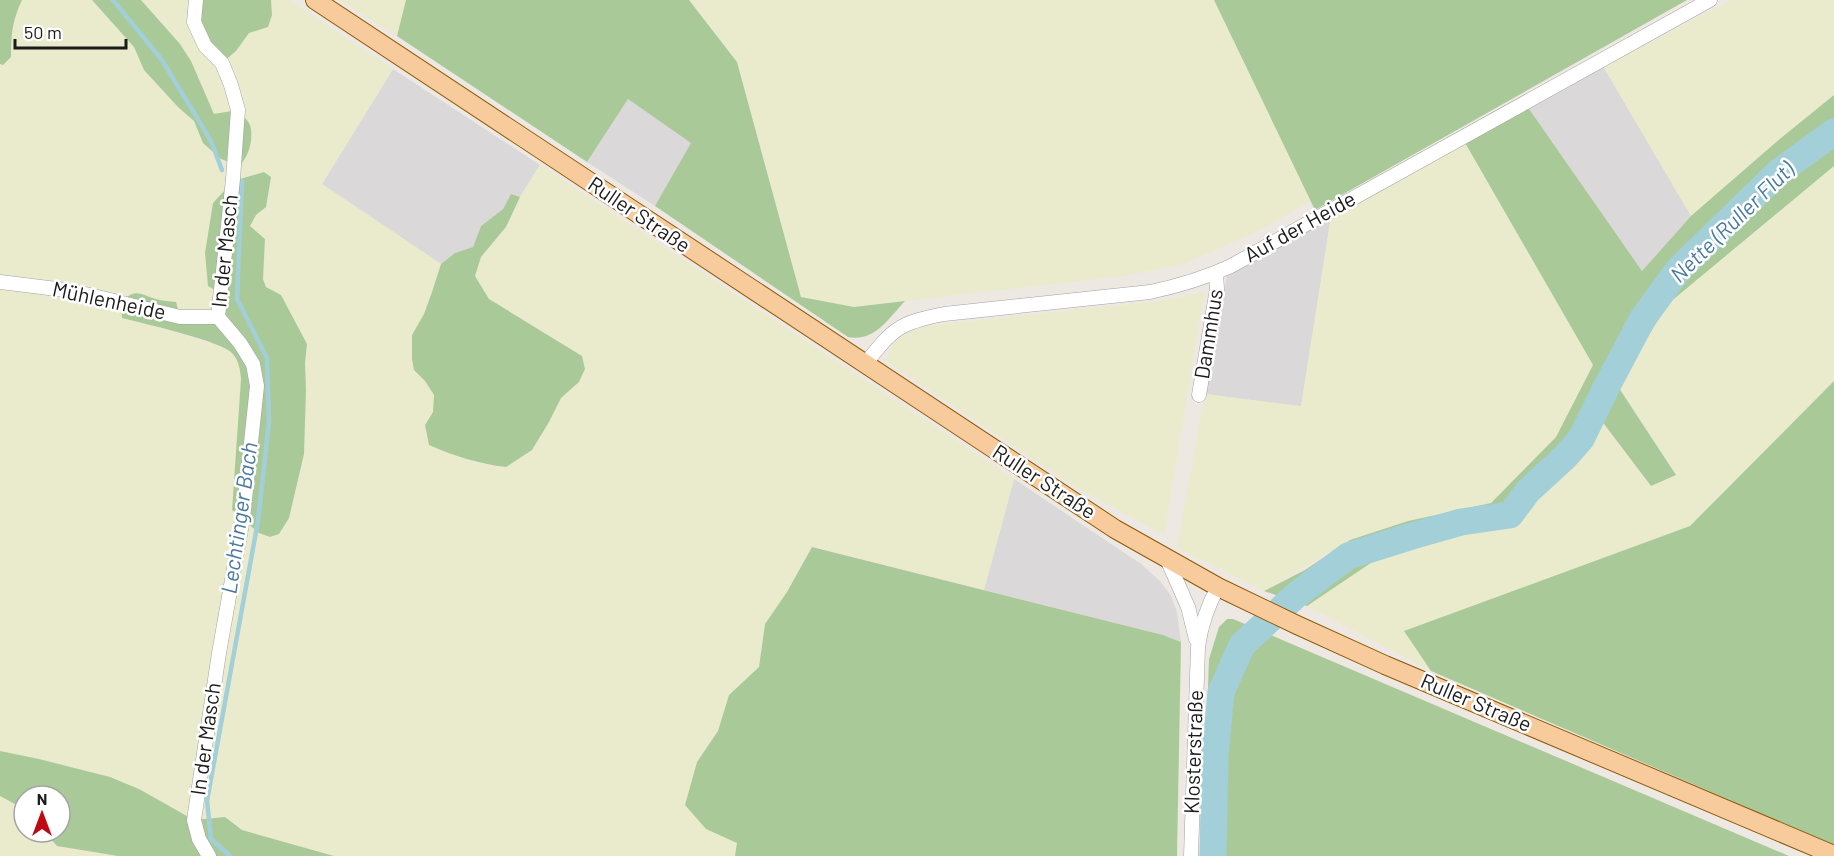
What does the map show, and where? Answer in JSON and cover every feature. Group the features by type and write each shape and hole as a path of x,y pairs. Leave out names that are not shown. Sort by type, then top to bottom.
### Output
{"main road":[{"name":"Ruller Straße","path":"315,0 1115,529 1167,559 1263,610 1385,665 1834,855"}],"street":[{"name":"In der Masch","path":"196,0 194,22 205,46 222,63 238,110 218,317 253,364 257,386 243,518 219,653 194,820 199,839 209,856"},
{"name":"Auf der Heide","path":"865,364 886,338 900,327 920,319 944,314 1150,292 1182,285 1216,273 1710,0"},
{"name":"Dammhus","path":"1199,395 1218,289 1216,273"},
{"name":"Mühlenheide","path":"0,282 73,291 180,317 218,317"},
{"name":"Klosterstraße","path":"1167,559 1188,607 1198,647"},
{"name":"Klosterstraße","path":"1191,856 1198,647 1202,623 1218,587"}],"shaded area":[{"path":"1603,66 1691,216 1642,271 1527,106"},
{"path":"393,69 540,165 520,197 511,194 503,209 481,226 473,247 455,253 441,264 322,184"},
{"path":"628,99 692,143 655,206 587,162"},
{"path":"1331,217 1301,407 1205,394 1227,275"},
{"path":"1014,479 1141,564 1160,581 1171,596 1177,612 1181,642 1163,635 984,590"}],"green space":[{"path":"0,0 22,0 13,28 11,57 3,65 0,64"},
{"path":"22,0 92,0 134,47 144,70 194,121 203,143 221,159 234,164 191,61 163,23 141,0 196,0 249,33 272,15 271,0 289,0 393,69 322,184 441,264 424,314 414,370 434,395 433,412 425,425 429,445 485,465 506,467 549,422 561,398 579,382 525,321 489,299 475,275 481,257 506,227 520,197 540,165 1014,479 984,590 812,547 787,592 765,624 759,667 729,695 718,731 697,762 706,829 738,843 735,856 334,856 242,830 225,817 194,820 139,789 110,777 0,751 0,64 3,65 11,57 14,16","holes":["251,174 266,207 256,215 250,226 265,239 263,279 266,287 281,295 307,345 304,454 289,518 279,534 232,510 241,379 239,364 231,352 216,345 122,318 139,292 155,299 176,302 180,317 218,317 221,293 210,225 213,203 232,185"]},
{"path":"92,0 141,0 180,44 191,61 214,114 238,110 250,125 250,147 246,158 239,166 221,159 203,143 194,121 144,70 134,47"},
{"path":"196,0 271,0 272,15 268,27 249,33 236,51 222,63 205,46"},
{"path":"339,0 406,0 397,36"},
{"path":"406,0 689,0 737,62 801,297 854,307 905,301 887,322 873,333 858,338 848,337 655,206 691,143 628,99 587,162 397,36"},
{"path":"689,0 1214,0 1311,201 1260,230 1184,264 1123,276 854,307 801,297 737,62"},
{"path":"1214,0 1687,0 1315,210"},
{"path":"1732,0 1834,0 1834,95 1691,216 1603,66"},
{"path":"1834,95 1834,166 1669,303 1617,385 1676,475 1651,486 1595,412 1581,439 1528,491 1510,515 1438,537 1396,546 1307,606 1264,591 1305,570 1350,540 1408,521 1491,503 1556,437 1593,365 1464,141 1527,106 1642,271 1691,216"},
{"path":"1464,141 1593,365 1556,437 1491,503 1408,521 1350,540 1264,591 1177,548 1205,394 1301,406 1331,217"},
{"path":"1834,166 1834,381 1690,526 1404,631 1431,671 1307,606 1396,546 1438,537 1510,515 1528,491 1581,439 1595,412 1650,486 1676,474 1617,385 1669,303"},
{"path":"264,172 271,177 266,207 256,215 250,226 265,239 263,279 266,287 281,295 307,344 304,454 289,518 279,534 270,537 259,533 232,510 241,379 239,365 234,356 225,348 213,343 122,318 121,302 130,295 138,293 159,300 176,302 180,317 218,317 220,293 208,286 205,253 213,203 240,179"},
{"path":"511,194 520,197 506,227 481,257 475,276 489,299 582,356 585,369 579,382 561,398 532,450 506,467 467,459 429,445 425,425 433,412 434,395 414,370 412,335 424,314 441,264 455,253 473,247 481,226 503,209"},
{"path":"1204,292 1164,535 1069,483 886,361 893,344 907,333 924,326 1160,301"},
{"path":"1834,381 1834,845 1431,671 1404,631 1690,526"},
{"path":"812,547 1163,635 1181,642 1177,856 735,856 737,843 706,829 685,805 697,762 718,731 729,695 759,667 765,624 787,592"},
{"path":"1227,619 1233,619 1789,856 1202,856 1209,659 1219,627"},
{"path":"0,751 110,777 139,789 194,820 225,817 242,830 334,856 118,856 57,846 55,844 72,844 72,784 12,784 12,802 0,796"},
{"path":"0,796 12,802 12,844 55,844 118,856 0,856"}],"waterway":[{"name":"Lechtinger Bach","path":"113,0 162,60 211,141 222,170"},
{"name":"Nette (Ruller Flut)","path":"1213,856 1215,755 1221,692 1242,645 1295,596 1348,556 1461,522 1510,515 1528,491 1581,439 1643,318 1679,269 1780,171 1834,132"},
{"name":"Lechtinger Bach","path":"230,856 211,839 207,801 258,521 269,422 267,358 237,299 242,181"}]}
